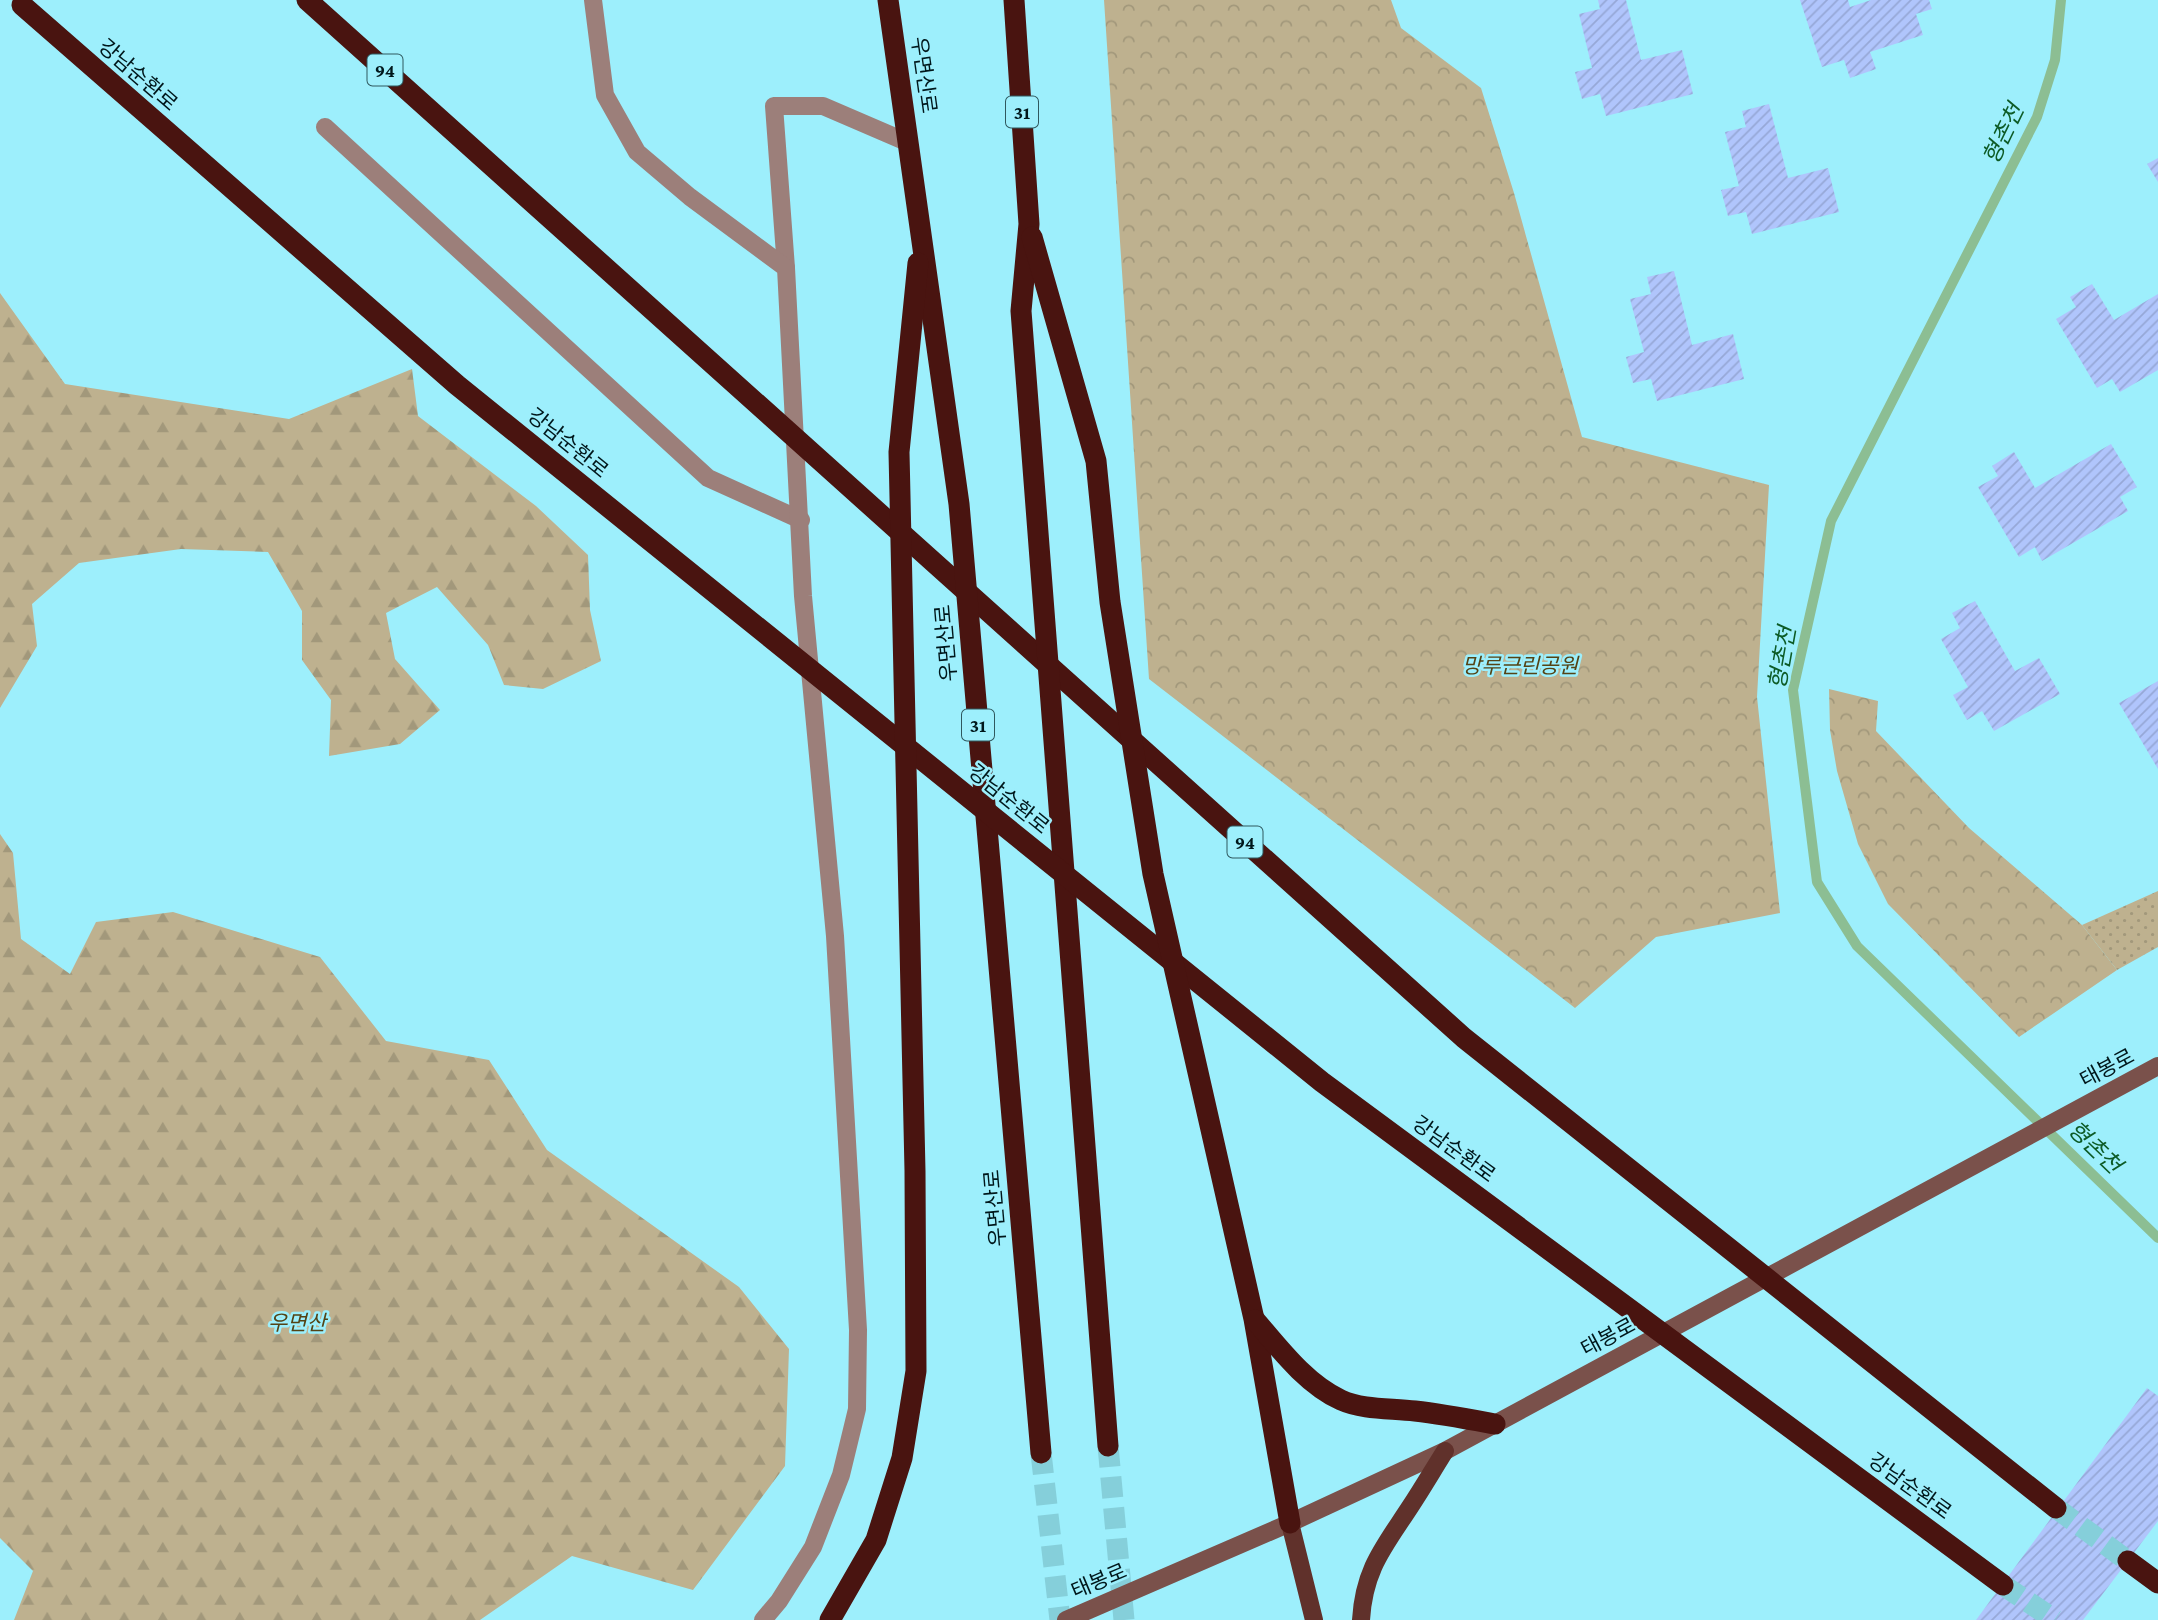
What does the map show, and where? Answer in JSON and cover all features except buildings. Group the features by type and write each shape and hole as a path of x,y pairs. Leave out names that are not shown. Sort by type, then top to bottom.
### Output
{"highway":[{"name":"94","path":"307,0 1464,1038 2056,1508"},
{"name":"우면산로","path":"888,0 922,226 959,504 1041,1453"},
{"name":"31","path":"1014,0 1028,224 1021,311 1108,1447"},
{"name":"강남순환로","path":"22,5 457,385 1322,1082 2003,1585"},
{"path":"1028,224 1096,461 1110,602 1153,874 1254,1319 1290,1523"},
{"path":"830,1620 876,1540 902,1458 916,1371 915,1171 899,452 922,226"},
{"path":"1254,1319 1316,1384 1341,1400 1369,1407 1439,1413 1494,1424"},
{"path":"2128,1561 2158,1583"}],"main road":[{"path":"1361,1620 1371,1571 1385,1542 1445,1451"},
{"path":"1290,1523 1314,1620"}],"street":[{"path":"593,0 604,94 637,152 690,197 786,268"},
{"path":"763,1620 779,1601 814,1547 841,1475 857,1409 858,1330 835,936 803,596 801,520 774,106 823,106 909,143"},
{"path":"325,127 708,478 801,520"},
{"name":"태봉로","path":"1066,1620 1290,1523 1445,1451 2158,1066"}],"green space":[{"name":"망루근린공원","path":"1104,0 1391,0 1401,28 1481,88 1514,193 1582,437 1769,485 1757,697 1780,913 1656,937 1575,1008 1149,679"},
{"path":"0,293 65,384 289,419 412,369 418,416 536,506 588,555 590,610 601,661 543,689 504,685 488,645 437,587 386,613 395,659 440,710 400,744 329,756 331,700 302,660 302,611 268,552 181,549 79,563 32,604 37,646 0,708"},
{"path":"1829,689 1878,701 1876,731 1969,828 2082,925 2117,970 2019,1037 1888,904 1858,844 1837,771 1830,730"},
{"name":"우면산","path":"0,834 13,853 21,939 70,974 96,922 173,912 320,957 386,1041 489,1060 547,1150 739,1287 789,1349 785,1466 693,1590 572,1556 480,1620 14,1620 33,1571 0,1538"},
{"path":"2158,891 2158,947 2117,970 2082,925"}],"waterway":[{"name":"형촌천","path":"2061,0 2055,60 2037,117 1831,521 1793,690 1817,882 1857,946 2158,1238"}],"tunnel":[{"path":"1108,1446 1124,1620"},
{"path":"1041,1453 1060,1620"},
{"path":"2056,1508 2128,1561"},
{"path":"2003,1585 2055,1620"}]}
